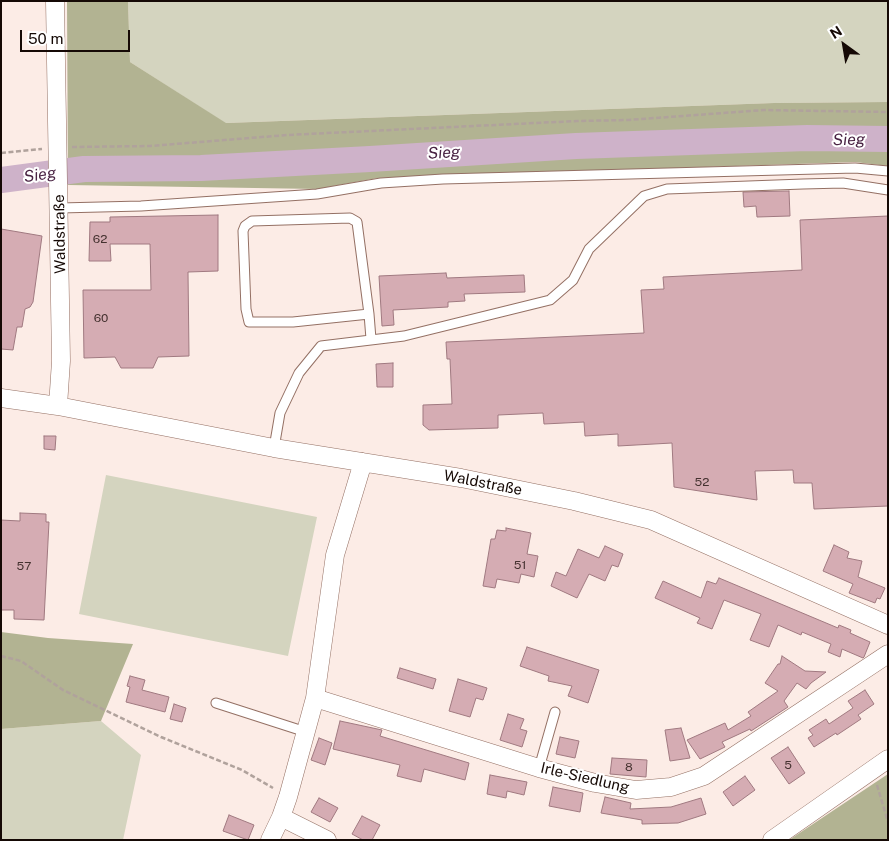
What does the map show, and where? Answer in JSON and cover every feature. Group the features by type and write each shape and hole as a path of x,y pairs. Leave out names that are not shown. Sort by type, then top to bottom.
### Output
{"street":[{"name":"Waldstraße","path":"55,1 60,208 61,361 58,406"},
{"name":"Waldstraße","path":"1,398 58,406 274,448 461,478 574,501 651,520 888,625"},
{"path":"270,840 288,797 315,698 336,555 364,462"},
{"name":"Irle-Siedlung","path":"315,698 539,768 596,783 636,790 671,787 704,776 888,654"},
{"path":"772,840 888,759"},
{"path":"281,817 327,840"}],"lane":[{"path":"60,208 132,206 317,194 380,183 443,179 836,169 888,171"},
{"path":"274,448 280,413 299,373 321,346 404,336 550,300 573,280 589,249 644,196 667,189 843,183 888,190"},
{"path":"369,314 293,322 249,322 246,309 243,231 245,226 252,220 350,218 357,222 369,314 371,339"},
{"path":"216,703 306,732"},
{"path":"539,768 555,712"}],"path":[{"path":"1,153 150,146 287,135 577,120 628,120 764,110 888,112"},
{"path":"1,656 21,661 63,690 152,732 242,770 288,797"},
{"path":"872,769 888,822"}],"green space":[{"path":"67,1 128,1 130,62 226,123 774,103 888,102 888,166 855,162 378,178 317,189 68,185"},
{"path":"128,1 888,1 888,102 774,103 225,123 130,62"},
{"path":"106,475 317,517 288,656 79,614"},
{"path":"1,632 48,638 133,644 101,721 1,729"},
{"path":"101,721 141,755 123,840 1,840 1,729"},
{"path":"888,774 888,840 789,840"}],"building":[{"path":"789,191 790,216 757,217 756,206 744,207 743,192"},
{"path":"218,215 218,271 188,272 189,356 158,357 153,368 121,368 115,357 84,358 83,290 151,290 150,244 110,244 111,261 89,261 90,222 110,222 110,217"},
{"path":"888,216 888,506 814,509 812,483 794,483 793,470 755,471 757,500 674,487 672,443 618,446 618,434 585,436 584,422 544,424 543,413 498,415 498,428 429,430 423,425 423,405 452,404 450,359 447,359 446,342 644,333 641,290 664,289 663,277 802,270 800,220"},
{"path":"1,229 42,236 33,302 30,307 25,309 22,327 17,327 13,350 1,349"},
{"path":"446,273 447,278 524,275 525,292 464,294 465,301 448,302 448,307 393,310 394,325 382,326 379,276"},
{"path":"393,363 393,387 377,387 376,364"},
{"path":"44,436 56,436 55,450 44,449"},
{"path":"20,513 46,514 46,522 49,522 44,620 14,619 14,610 1,610 1,520 20,521"},
{"path":"506,528 531,533 527,554 538,556 534,577 521,574 519,583 497,579 495,588 483,586 491,539 495,539 497,530 506,531"},
{"path":"834,545 849,552 847,558 862,561 858,577 885,588 880,599 877,598 875,603 849,593 853,584 823,571"},
{"path":"605,546 623,554 618,567 612,565 605,581 589,574 577,598 551,586 556,572 566,576 578,549 599,558"},
{"path":"719,578 838,628 839,625 851,630 850,633 870,642 864,657 842,649 840,657 828,652 831,644 802,632 801,635 778,625 769,647 750,640 761,614 724,600 712,629 697,623 700,618 655,598 663,581 701,598 707,581 716,584"},
{"path":"527,647 599,670 588,703 568,696 572,686 548,681 549,676 520,666"},
{"path":"782,656 805,671 826,672 806,689 797,683 784,701 788,707 751,731 750,729 722,742 725,747 700,759 687,740 725,723 728,730 751,716 748,712 778,691 765,683 778,664 780,664"},
{"path":"400,668 436,679 433,689 397,678"},
{"path":"130,676 145,680 142,690 169,697 165,712 126,702 130,687 127,686"},
{"path":"458,679 487,688 483,700 476,698 470,717 449,711"},
{"path":"865,690 874,704 858,715 861,719 814,747 808,738 813,735 809,730 826,719 829,724 853,708 848,701"},
{"path":"174,704 186,708 182,722 170,719"},
{"path":"508,714 524,719 520,729 527,731 522,747 500,740"},
{"path":"340,721 382,730 380,736 469,763 465,780 424,769 421,782 397,776 400,765 333,749"},
{"path":"681,728 690,758 670,761 665,730"},
{"path":"560,737 579,741 575,758 556,754"},
{"path":"319,738 332,743 325,765 311,760"},
{"path":"788,747 805,773 789,784 771,758"},
{"path":"612,758 647,760 646,777 610,774"},
{"path":"490,775 527,782 524,795 507,791 506,798 487,794"},
{"path":"745,776 755,790 733,806 723,792"},
{"path":"553,787 583,793 580,812 549,806"},
{"path":"605,797 631,803 630,809 671,807 701,798 706,814 678,823 642,824 642,820 601,813"},
{"path":"319,798 338,808 330,822 311,812"},
{"path":"229,815 254,825 248,840 223,831"},
{"path":"362,816 380,825 372,840 363,840 352,834"}],"waterway":[{"name":"Sieg","path":"1,180 84,169 201,168 576,146 807,138 888,139"}]}
